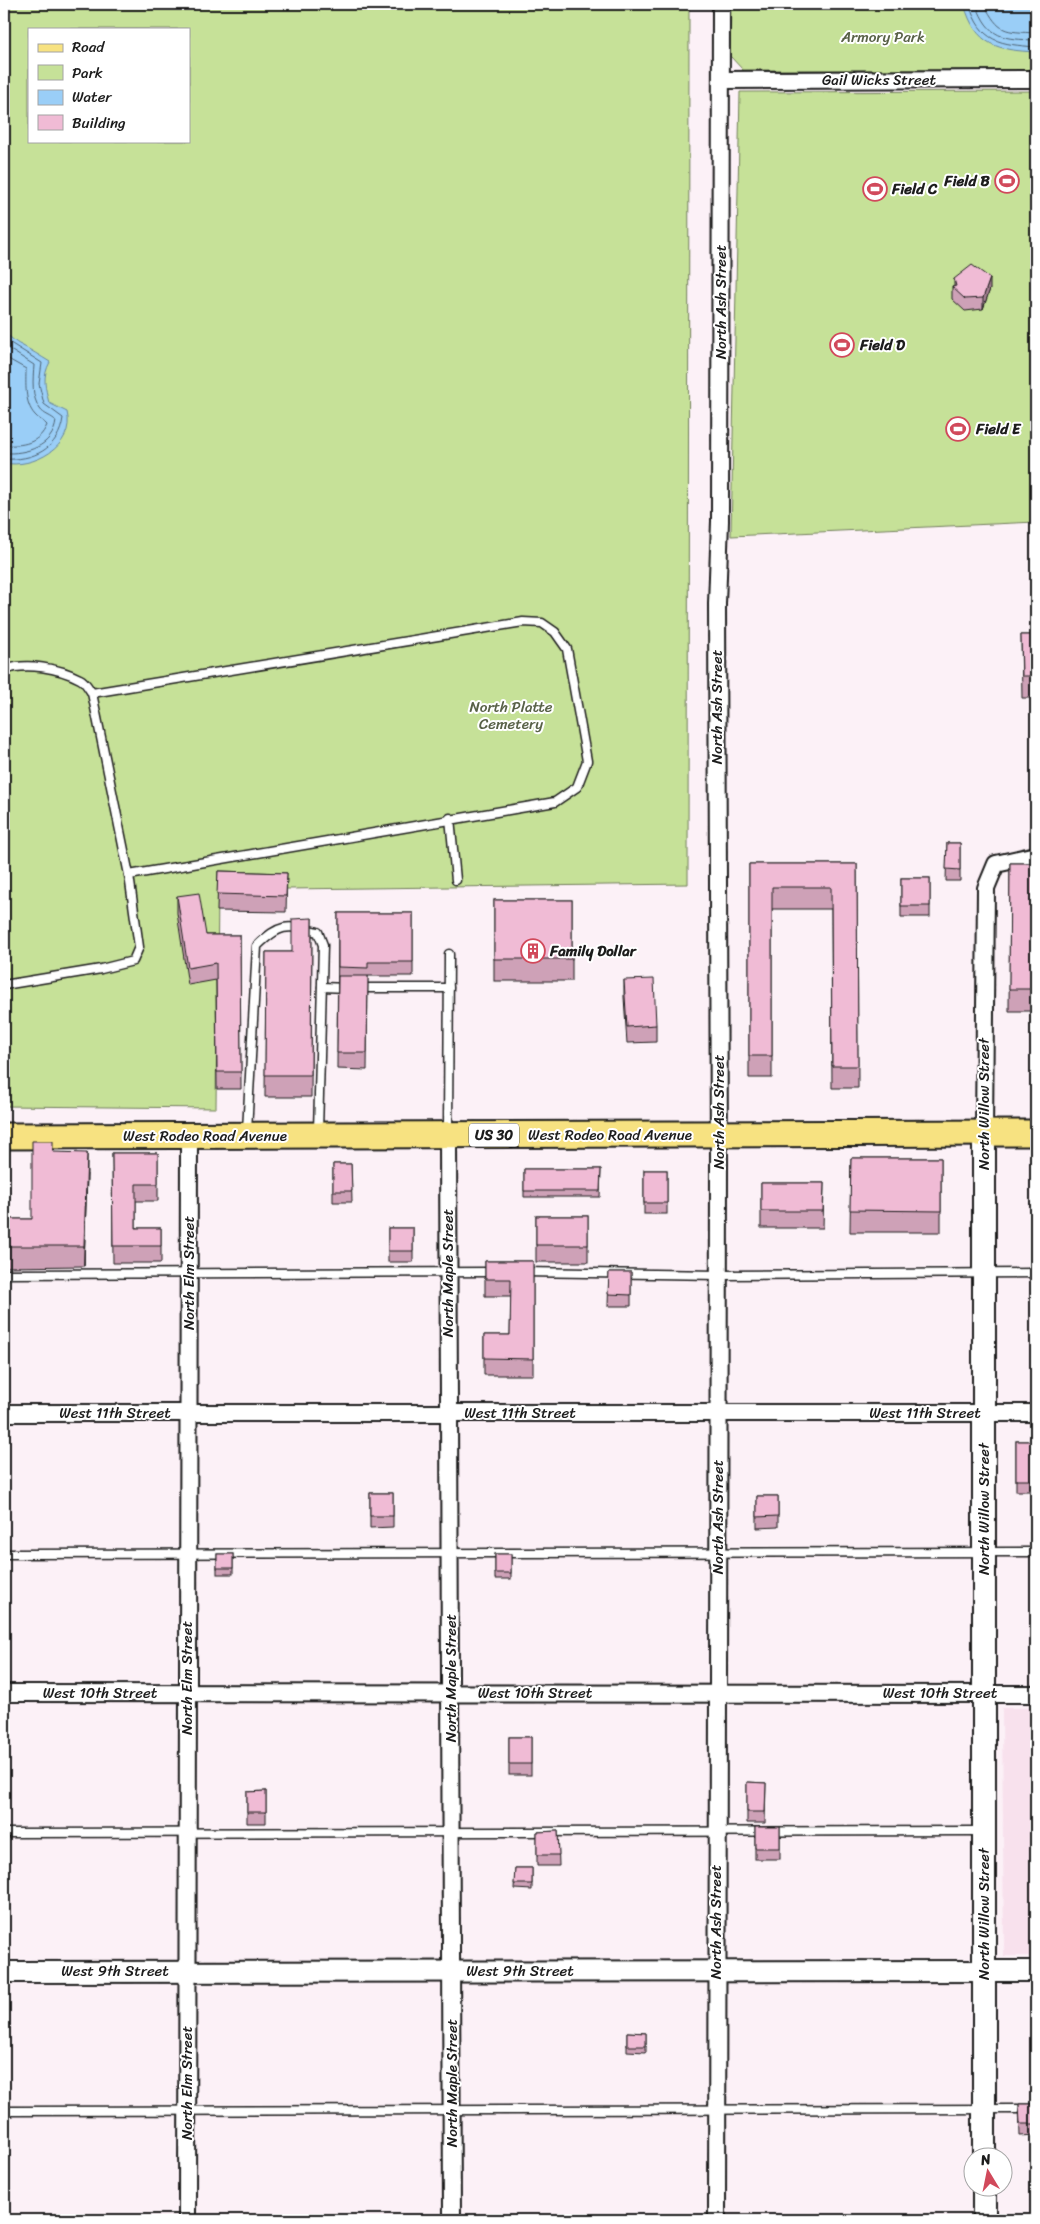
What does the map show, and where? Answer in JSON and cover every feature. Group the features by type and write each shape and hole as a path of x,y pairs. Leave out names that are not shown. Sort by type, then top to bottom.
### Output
{"main road":[{"name":"North Willow Street","path":"984,1134 984,2146"},
{"name":"West Rodeo Road Avenue","path":"4,1136 1036,1134"},
{"path":"984,2196 984,2220"}],"street":[{"name":"North Ash Street","path":"717,2220 716,1831 719,1135 717,604 720,521 722,80 720,4"},
{"name":"Gail Wicks Street","path":"722,80 1036,79"},
{"name":"North Willow Street","path":"984,1134 986,888 996,864 1036,855"},
{"name":"North Maple Street","path":"448,1135 452,2220"},
{"name":"North Elm Street","path":"187,2220 189,1136"},
{"name":"West 11th Street","path":"4,1413 1036,1413"},
{"name":"West 10th Street","path":"4,1693 1036,1694"},
{"name":"West 9th Street","path":"4,1972 1036,1971"}],"lane":[{"path":"92,693 524,622 542,623 555,632 567,649 587,761 577,787 555,802 450,818 129,875"},
{"path":"4,670 11,667 47,668 81,679 92,693 129,875 139,947 133,961 101,969 4,985"},
{"path":"450,818 456,880"},
{"path":"247,1136 257,946 274,930 294,926 318,932 323,945 318,1136"},
{"path":"448,1135 449,954"},
{"path":"322,988 449,988"},
{"path":"4,1274 506,1272"},
{"path":"516,1272 719,1275 1036,1273"},
{"path":"4,1554 1036,1552"},
{"path":"4,1832 984,1831"},
{"path":"4,2111 1036,2109"}],"shaded area":[{"path":"1002,1708 1036,1708 1036,1956 1004,1956"}],"green space":[{"name":"North Platte Cemetery","path":"4,4 689,4 688,884 287,889 218,888 216,1108 4,1106"},
{"name":"Armory Park","path":"731,4 1036,4 1036,70 743,70 730,56"},
{"path":"1036,91 1036,522 731,536 740,92"}],"water":[{"path":"964,4 1036,4 1036,52 1010,50 990,43 975,29"},
{"path":"4,334 50,362 45,377 45,387 49,403 67,412 68,424 65,436 58,445 39,459 15,464 4,463"}],"building":[{"path":"972,265 990,278 983,298 965,299 952,287 956,286 954,279"},
{"path":"1021,635 1036,635 1036,676 1022,676"},
{"path":"947,843 960,843 960,870 946,869"},
{"path":"1010,863 1036,863 1036,989 1009,989"},
{"path":"749,864 857,864 858,1066 832,1066 831,887 772,887 772,1056 749,1056"},
{"path":"218,871 287,873 286,896 217,894"},
{"path":"901,878 930,878 930,906 901,906"},
{"path":"199,893 206,935 240,935 241,1072 217,1072 216,963 188,968 177,896"},
{"name":"Family Dollar","path":"494,900 572,900 572,959 494,959"},
{"path":"338,913 413,913 413,962 368,962 368,968 338,967"},
{"path":"312,918 311,1075 265,1075 266,952 292,952 292,919"},
{"path":"338,976 368,976 367,1053 337,1053"},
{"path":"654,979 656,1025 627,1027 624,980"},
{"path":"32,1141 53,1141 53,1152 87,1153 84,1246 4,1246 4,1219 32,1219"},
{"path":"112,1153 158,1153 158,1184 136,1184 136,1228 161,1228 161,1246 113,1246"},
{"path":"851,1158 941,1158 941,1211 850,1210"},
{"path":"333,1164 351,1164 352,1191 333,1191"},
{"path":"524,1169 601,1169 600,1191 524,1191"},
{"path":"644,1170 667,1170 667,1203 644,1203"},
{"path":"761,1183 824,1183 823,1211 761,1211"},
{"path":"536,1216 588,1216 588,1245 536,1245"},
{"path":"388,1228 413,1228 413,1251 388,1251"},
{"path":"485,1261 533,1261 533,1359 484,1358 484,1335 510,1335 511,1279 485,1279"},
{"path":"609,1272 631,1272 631,1295 608,1294"},
{"path":"1016,1441 1036,1441 1036,1480 1016,1480"},
{"path":"370,1493 393,1493 393,1516 370,1516"},
{"path":"757,1496 778,1496 778,1516 757,1517"},
{"path":"217,1554 233,1554 233,1568 217,1568"},
{"path":"495,1554 511,1554 511,1573 495,1573"},
{"path":"509,1737 531,1737 531,1764 509,1764"},
{"path":"747,1782 766,1783 765,1812 747,1812"},
{"path":"266,1791 266,1812 247,1812 247,1792"},
{"path":"755,1827 780,1827 780,1848 755,1848"},
{"path":"558,1831 559,1855 537,1855 537,1832"},
{"path":"515,1868 532,1868 532,1884 514,1884"},
{"path":"627,2032 646,2033 646,2046 627,2046"},
{"path":"1019,2104 1036,2104 1036,2124 1020,2124"}],"place":[{"name":"Field B","path":"1007,181"},
{"name":"Field C","path":"875,189"},
{"name":"Field D","path":"842,345"},
{"name":"Field E","path":"958,429"},
{"name":"Family Dollar","path":"533,951"}]}
